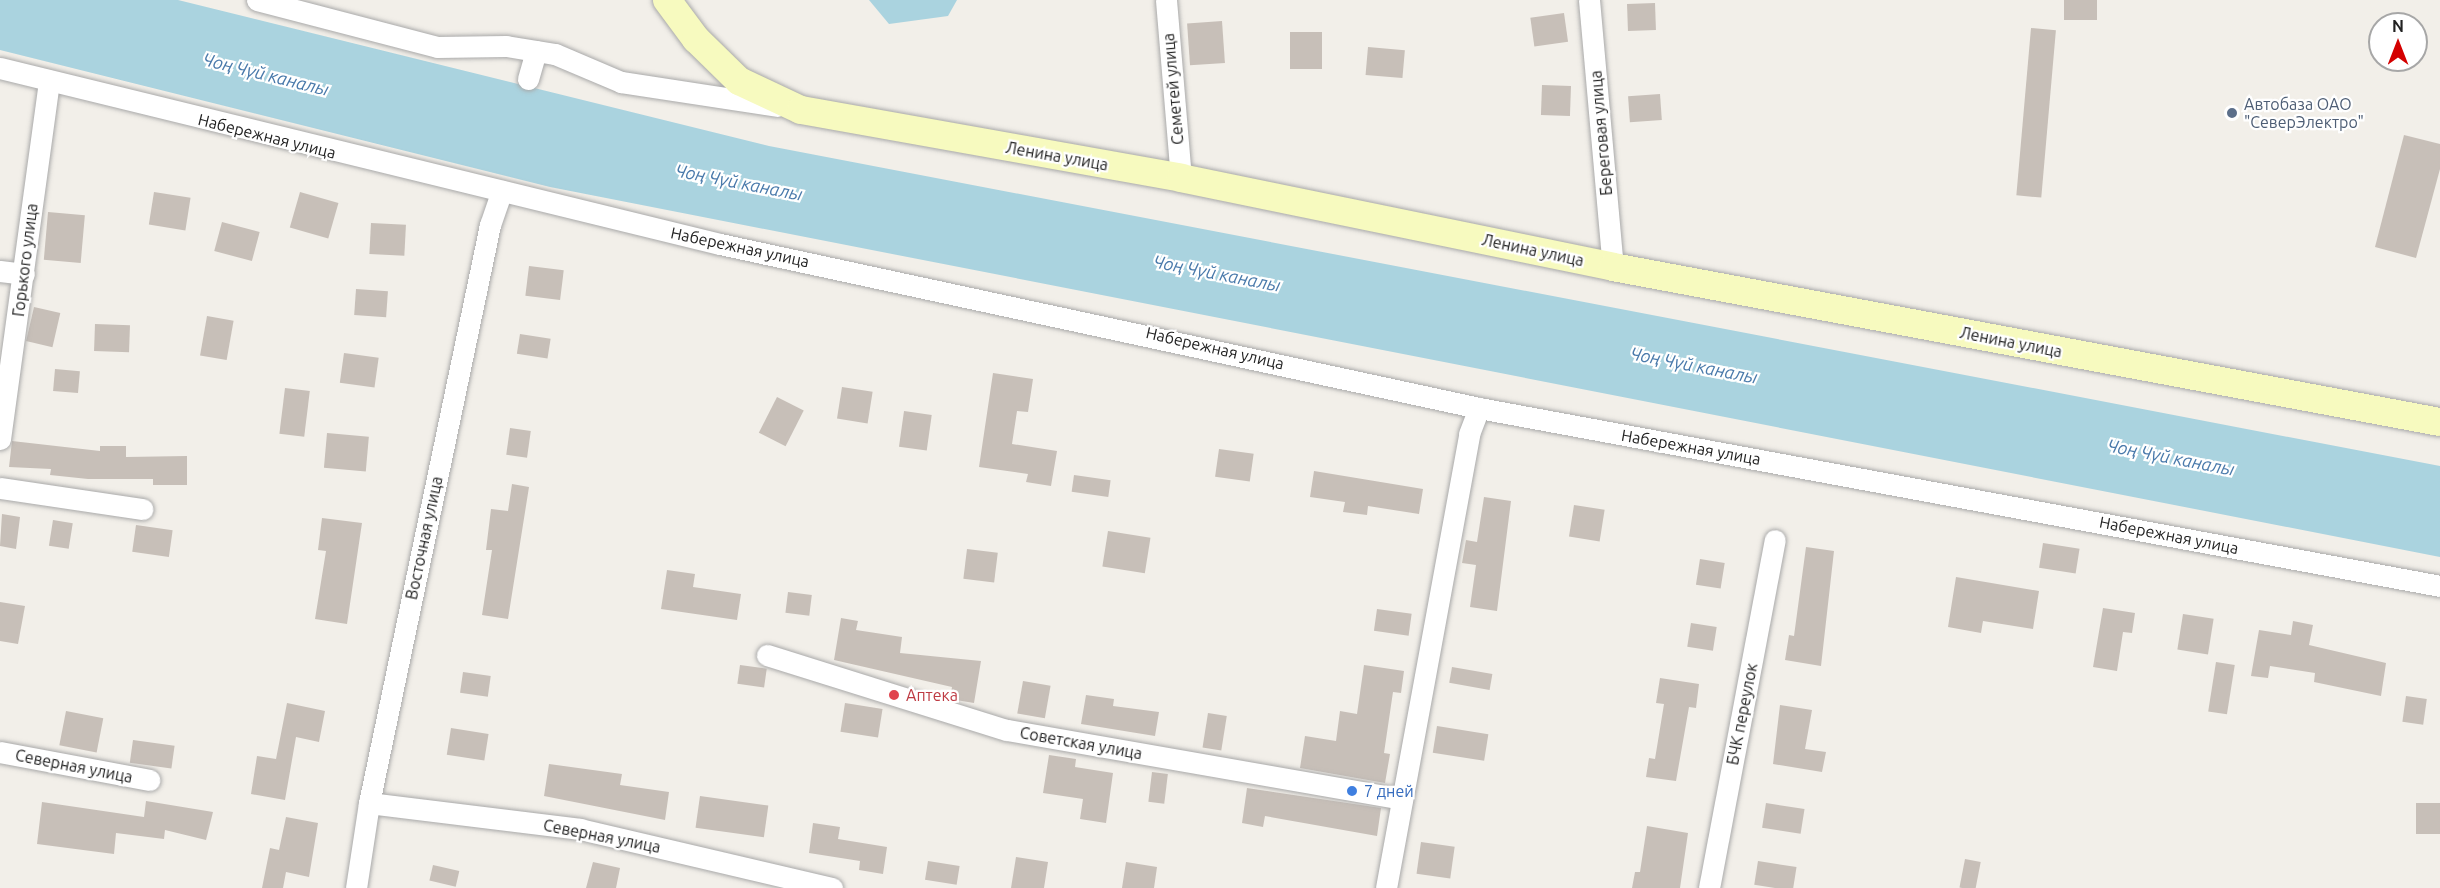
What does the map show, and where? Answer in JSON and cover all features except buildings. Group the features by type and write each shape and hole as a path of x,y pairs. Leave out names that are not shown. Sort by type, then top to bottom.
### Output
{"street":[{"path":"257,0 436,47 506,46 555,54 621,82 801,110"},
{"name":"Ленина улица","path":"667,0 696,39 739,81 801,110 1181,178 1613,267 2440,422"},
{"name":"Семетей улица","path":"1167,0 1181,178"},
{"name":"Береговая улица","path":"1589,0 1613,267"},
{"path":"528,79 536,51"},
{"name":"Набережная улица","path":"0,68 720,244 1479,408 2440,586"},
{"name":"Горького улица","path":"0,439 24,274 48,80"},
{"name":"Восточная улица","path":"356,888 369,803 490,225 502,191"},
{"path":"0,271 24,274"},
{"path":"1386,888 1469,434 1479,408"},
{"path":"0,488 142,509"},
{"name":"БЧК переулок","path":"1709,888 1775,540"},
{"name":"Советская улица","path":"767,655 1007,730 1402,799"},
{"name":"Северная улица","path":"0,752 149,780"},
{"name":"Северная улица","path":"369,803 580,829 832,888"}],"water":[{"name":"Чоң Чүй каналы","path":"0,0 178,0 769,146 2440,466 2440,557 550,187 0,50"},
{"path":"869,0 957,0 948,16 889,24"}],"place":[{"name":"Автобаза ОАО \"СеверЭлектро\"","path":"2232,113"},
{"name":"Аптека","path":"894,695"},
{"name":"7 дней","path":"1352,791"}]}
